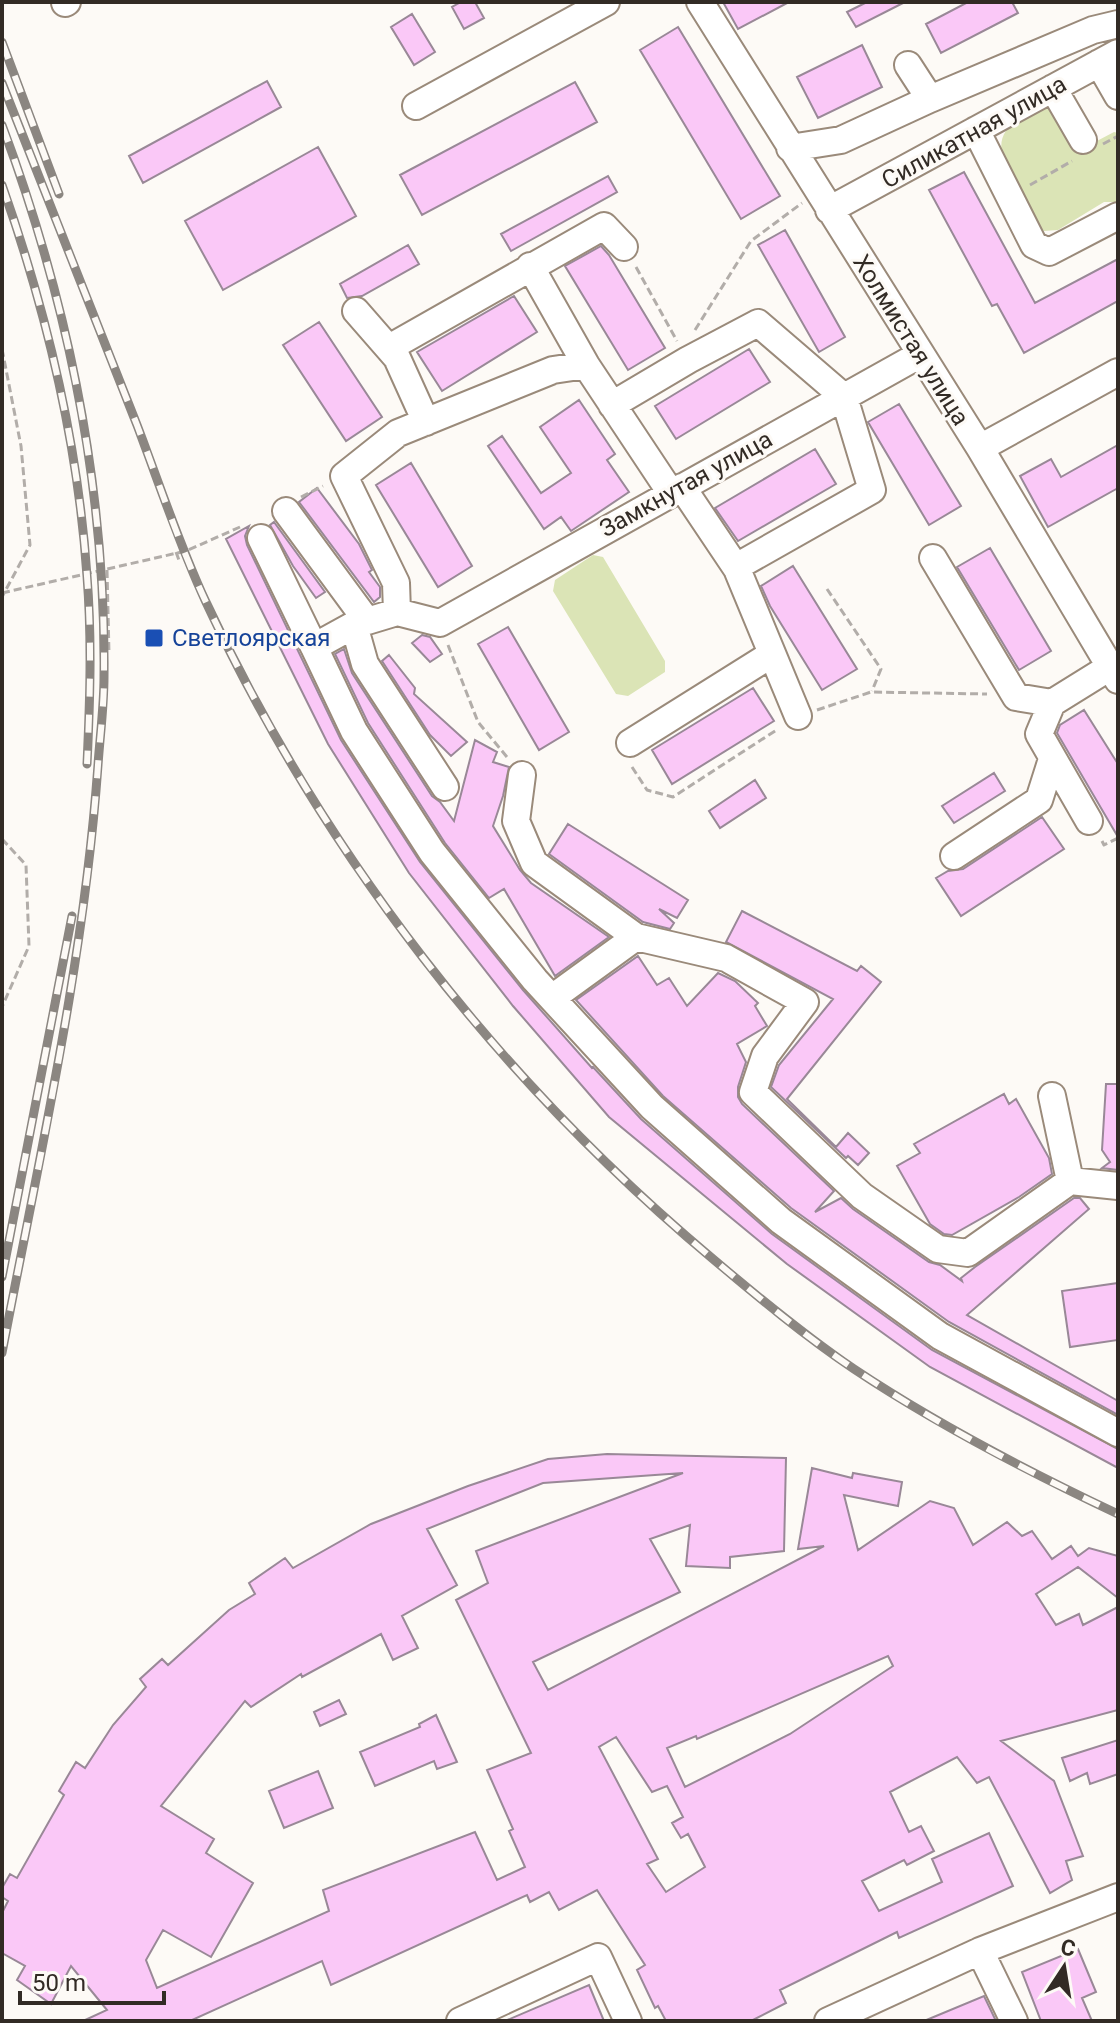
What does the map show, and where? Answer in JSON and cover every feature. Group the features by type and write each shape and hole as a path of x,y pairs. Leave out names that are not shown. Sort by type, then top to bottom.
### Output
{"street":[{"path":"416,106 606,2"},
{"name":"Холмистая улица","path":"700,2 980,448 1114,674"},
{"path":"790,148 841,140 1093,30 1118,24"},
{"path":"1109,58 1118,96"},
{"name":"Силикатная улица","path":"823,201 976,130 1109,58"},
{"path":"908,65 930,99"},
{"path":"1053,88 1084,150"},
{"path":"976,130 1034,245 1049,252 1118,216"},
{"path":"389,348 604,226 624,247"},
{"path":"530,266 612,405 736,567 798,716"},
{"path":"356,311 397,358 426,422"},
{"path":"612,405 685,355 758,323 844,397 872,490 736,567"},
{"name":"Замкнутая улица","path":"446,619 921,354"},
{"path":"397,612 396,583 344,476 398,433 553,370 586,365"},
{"path":"980,448 1118,372"},
{"path":"289,506 360,623 365,664 445,787"},
{"path":"256,530 354,731 432,852 552,998 652,1107 781,1221 940,1336 1118,1433"},
{"path":"933,558 1016,697 1052,703 1114,674"},
{"path":"314,647 360,623 397,612 446,619"},
{"path":"630,743 772,654"},
{"path":"1052,703 1039,734 1089,821"},
{"path":"954,856 1039,800 1052,759"},
{"path":"522,775 516,821 534,863 636,937 726,958 805,1002 765,1056 753,1092 862,1196 938,1249 968,1253 1070,1181 1118,1186"},
{"path":"552,998 636,937"},
{"path":"1052,1096 1070,1181"},
{"path":"828,2021 980,1951 1118,1897"},
{"path":"980,1951 1014,2021"},
{"path":"460,2021 598,1957 628,2021"}],"path":[{"path":"1009,196 1084,150 1118,136"},
{"path":"685,355 751,241 823,201"},
{"path":"624,247 685,355"},
{"path":"2,349 21,446 30,545 2,594"},
{"path":"289,506 344,476"},
{"path":"2,594 256,530"},
{"path":"176,552 180,563"},
{"path":"107,570 109,654"},
{"path":"827,589 881,669 871,692"},
{"path":"446,619 478,722 522,775"},
{"path":"630,743 629,762 647,790 673,797 798,716 871,692 1015,694"},
{"path":"2,839 26,865 29,946 2,1007"}],"green space":[{"path":"1050,102 1095,142 1118,133 1118,202 1104,202 1058,230 1044,231 1039,227 1002,154 1001,143 1008,127 1015,121"},
{"path":"593,555 603,557 665,661 665,672 628,696 616,694 553,591 555,580"}],"building":[{"path":"461,2 475,2 484,18 464,29 452,7"},
{"path":"723,2 789,2 738,29"},
{"path":"867,2 905,2 856,27 847,12"},
{"path":"968,2 1012,2 1018,13 941,53 926,24"},
{"path":"412,14 435,52 414,65 391,27"},
{"path":"678,27 780,196 741,219 640,50"},
{"path":"862,45 882,87 818,118 797,77"},
{"path":"267,81 281,107 143,183 129,156"},
{"path":"575,82 597,122 422,215 400,175"},
{"path":"318,147 356,216 223,290 185,221"},
{"path":"964,172 1035,303 1118,259 1118,301 1024,353 997,304 992,306 929,190"},
{"path":"608,176 617,192 511,251 501,234"},
{"path":"785,230 845,337 819,352 758,245"},
{"path":"408,245 419,264 362,296 347,298 340,284"},
{"path":"601,246 665,348 628,370 565,266"},
{"path":"514,296 537,332 442,391 417,352"},
{"path":"319,322 382,417 346,441 283,345"},
{"path":"749,349 770,382 676,439 655,406"},
{"path":"579,400 615,454 607,460 629,492 571,531 561,517 544,529 488,446 502,436 541,493 571,473 540,427"},
{"path":"899,404 961,506 929,525 868,422"},
{"path":"1118,445 1118,488 1048,527 1020,476 1051,459 1061,477"},
{"path":"815,449 836,484 738,541 715,508"},
{"path":"411,463 472,566 438,587 376,485"},
{"path":"317,488 359,544 372,570 369,572 380,587 380,597 374,602 299,502"},
{"path":"274,522 325,592 316,598 270,525"},
{"path":"249,526 245,536 247,545 341,740 420,862 523,990 592,1068 641,1119 772,1234 932,1350 1118,1449 1118,1468 930,1367 787,1264 609,1117 513,1006 409,873 328,744 226,539"},
{"path":"990,548 1051,651 1019,670 957,567"},
{"path":"793,566 857,669 822,690 761,586"},
{"path":"508,627 569,732 539,750 478,644"},
{"path":"422,635 430,637 442,654 430,662 412,643"},
{"path":"344,649 352,673 432,796 454,821 475,740 497,752 493,762 509,767 493,826 531,883 609,937 555,976 504,889 489,898 445,843 368,723 335,654"},
{"path":"389,655 415,688 414,694 467,742 451,756 430,735 382,661"},
{"path":"753,688 774,721 672,784 652,750"},
{"path":"1084,710 1118,764 1118,837 1057,733 1060,725"},
{"path":"994,773 1005,791 954,823 942,806"},
{"path":"755,780 766,798 720,828 709,811"},
{"path":"1042,817 1064,849 961,916 936,878 948,871 963,869"},
{"path":"568,824 688,900 677,918 659,909 674,923 670,929 643,922 549,854"},
{"path":"742,911 857,971 861,966 881,982 787,1099 836,1147 848,1133 869,1153 858,1165 848,1156 846,1158 771,1087 779,1065 833,999 726,942"},
{"path":"638,956 657,985 669,978 687,1006 718,973 735,981 758,1003 755,1006 767,1026 737,1044 746,1062 738,1097 834,1191 815,1212 841,1198 929,1262 940,1265 962,1281 961,1278 975,1267 1074,1198 1080,1198 1089,1209 967,1315 1118,1401 1118,1415 949,1322 791,1208 663,1096 576,1000"},
{"path":"1106,1084 1118,1084 1118,1170 1102,1168 1110,1162 1102,1150"},
{"path":"1004,1094 1009,1104 1016,1099 1049,1158 1052,1174 1019,1197 952,1235 944,1234 930,1224 897,1166 920,1153 914,1144"},
{"path":"1118,1283 1118,1340 1070,1347 1062,1291"},
{"path":"607,1454 786,1458 784,1551 730,1557 730,1568 686,1566 690,1525 650,1539 680,1592 533,1662 548,1690 824,1546 798,1549 812,1468 852,1478 853,1473 902,1482 898,1506 844,1495 858,1550 930,1501 954,1508 973,1545 1007,1522 1022,1536 1032,1531 1052,1559 1071,1546 1078,1556 1089,1548 1118,1556 1118,1598 1078,1567 1036,1594 1056,1625 1079,1614 1083,1625 1118,1607 1118,1710 1001,1741 1054,1781 1083,1856 1066,1861 1072,1880 1050,1893 989,1777 977,1783 957,1757 890,1792 909,1832 921,1826 934,1851 907,1865 904,1860 862,1881 879,1911 942,1882 932,1859 989,1833 1013,1886 899,1938 897,1932 780,1990 786,2003 751,2021 666,2021 658,2006 655,2008 637,1970 645,1965 597,1890 559,1910 549,1892 530,1902 527,1895 331,1985 322,1961 190,2021 83,2021 107,2010 71,1966 51,2004 17,1980 25,1966 2,1953 2,1913 8,1901 2,1897 2,1888 10,1874 17,1878 64,1795 59,1791 76,1762 85,1768 113,1725 146,1687 140,1679 162,1659 168,1665 229,1610 255,1594 249,1583 285,1558 293,1568 371,1524 548,1459","holes":["683,1473 476,1551 488,1583 456,1600 531,1753 487,1770 513,1829 509,1831 525,1867 497,1880 475,1832 323,1890 329,1911 157,1988 146,1960 163,1930 211,1957 253,1883 206,1853 214,1839 161,1806 245,1701 251,1707 301,1674 302,1677 381,1634 393,1660 418,1648 402,1616 457,1585 427,1529 543,1483","888,1656 893,1666 790,1734 685,1787 667,1748 696,1736 697,1739","616,1737 652,1792 667,1786 683,1817 672,1823 681,1838 688,1834 705,1867 666,1892 647,1864 658,1859 599,1747"]},
{"path":"339,1700 346,1714 320,1726 314,1712"},
{"path":"436,1715 457,1762 437,1769 434,1761 375,1786 360,1752 420,1727 419,1724"},
{"path":"1118,1740 1118,1774 1090,1784 1087,1773 1070,1781 1062,1758"},
{"path":"318,1771 333,1808 284,1828 269,1791"},
{"path":"1078,1949 1096,1992 1082,1998 1092,2021 1041,2021 1022,1972"},
{"path":"589,1985 604,2021 505,2021"},
{"path":"984,1996 996,2021 924,2021"}],"railway":[{"path":"2,42 59,194"},
{"path":"2,83 205,600 252,694 304,785 361,873 423,958 489,1039 560,1116 635,1190 782,1316 854,1369 950,1428 1118,1514"},
{"path":"2,125 46,259 78,396 98,536 104,677 91,839 71,987 2,1353"},
{"path":"2,185 46,329 76,476 90,623 87,764"},
{"path":"2,1277 72,916"}],"place":[{"name":"Светлоярская","path":"154,638"}]}
